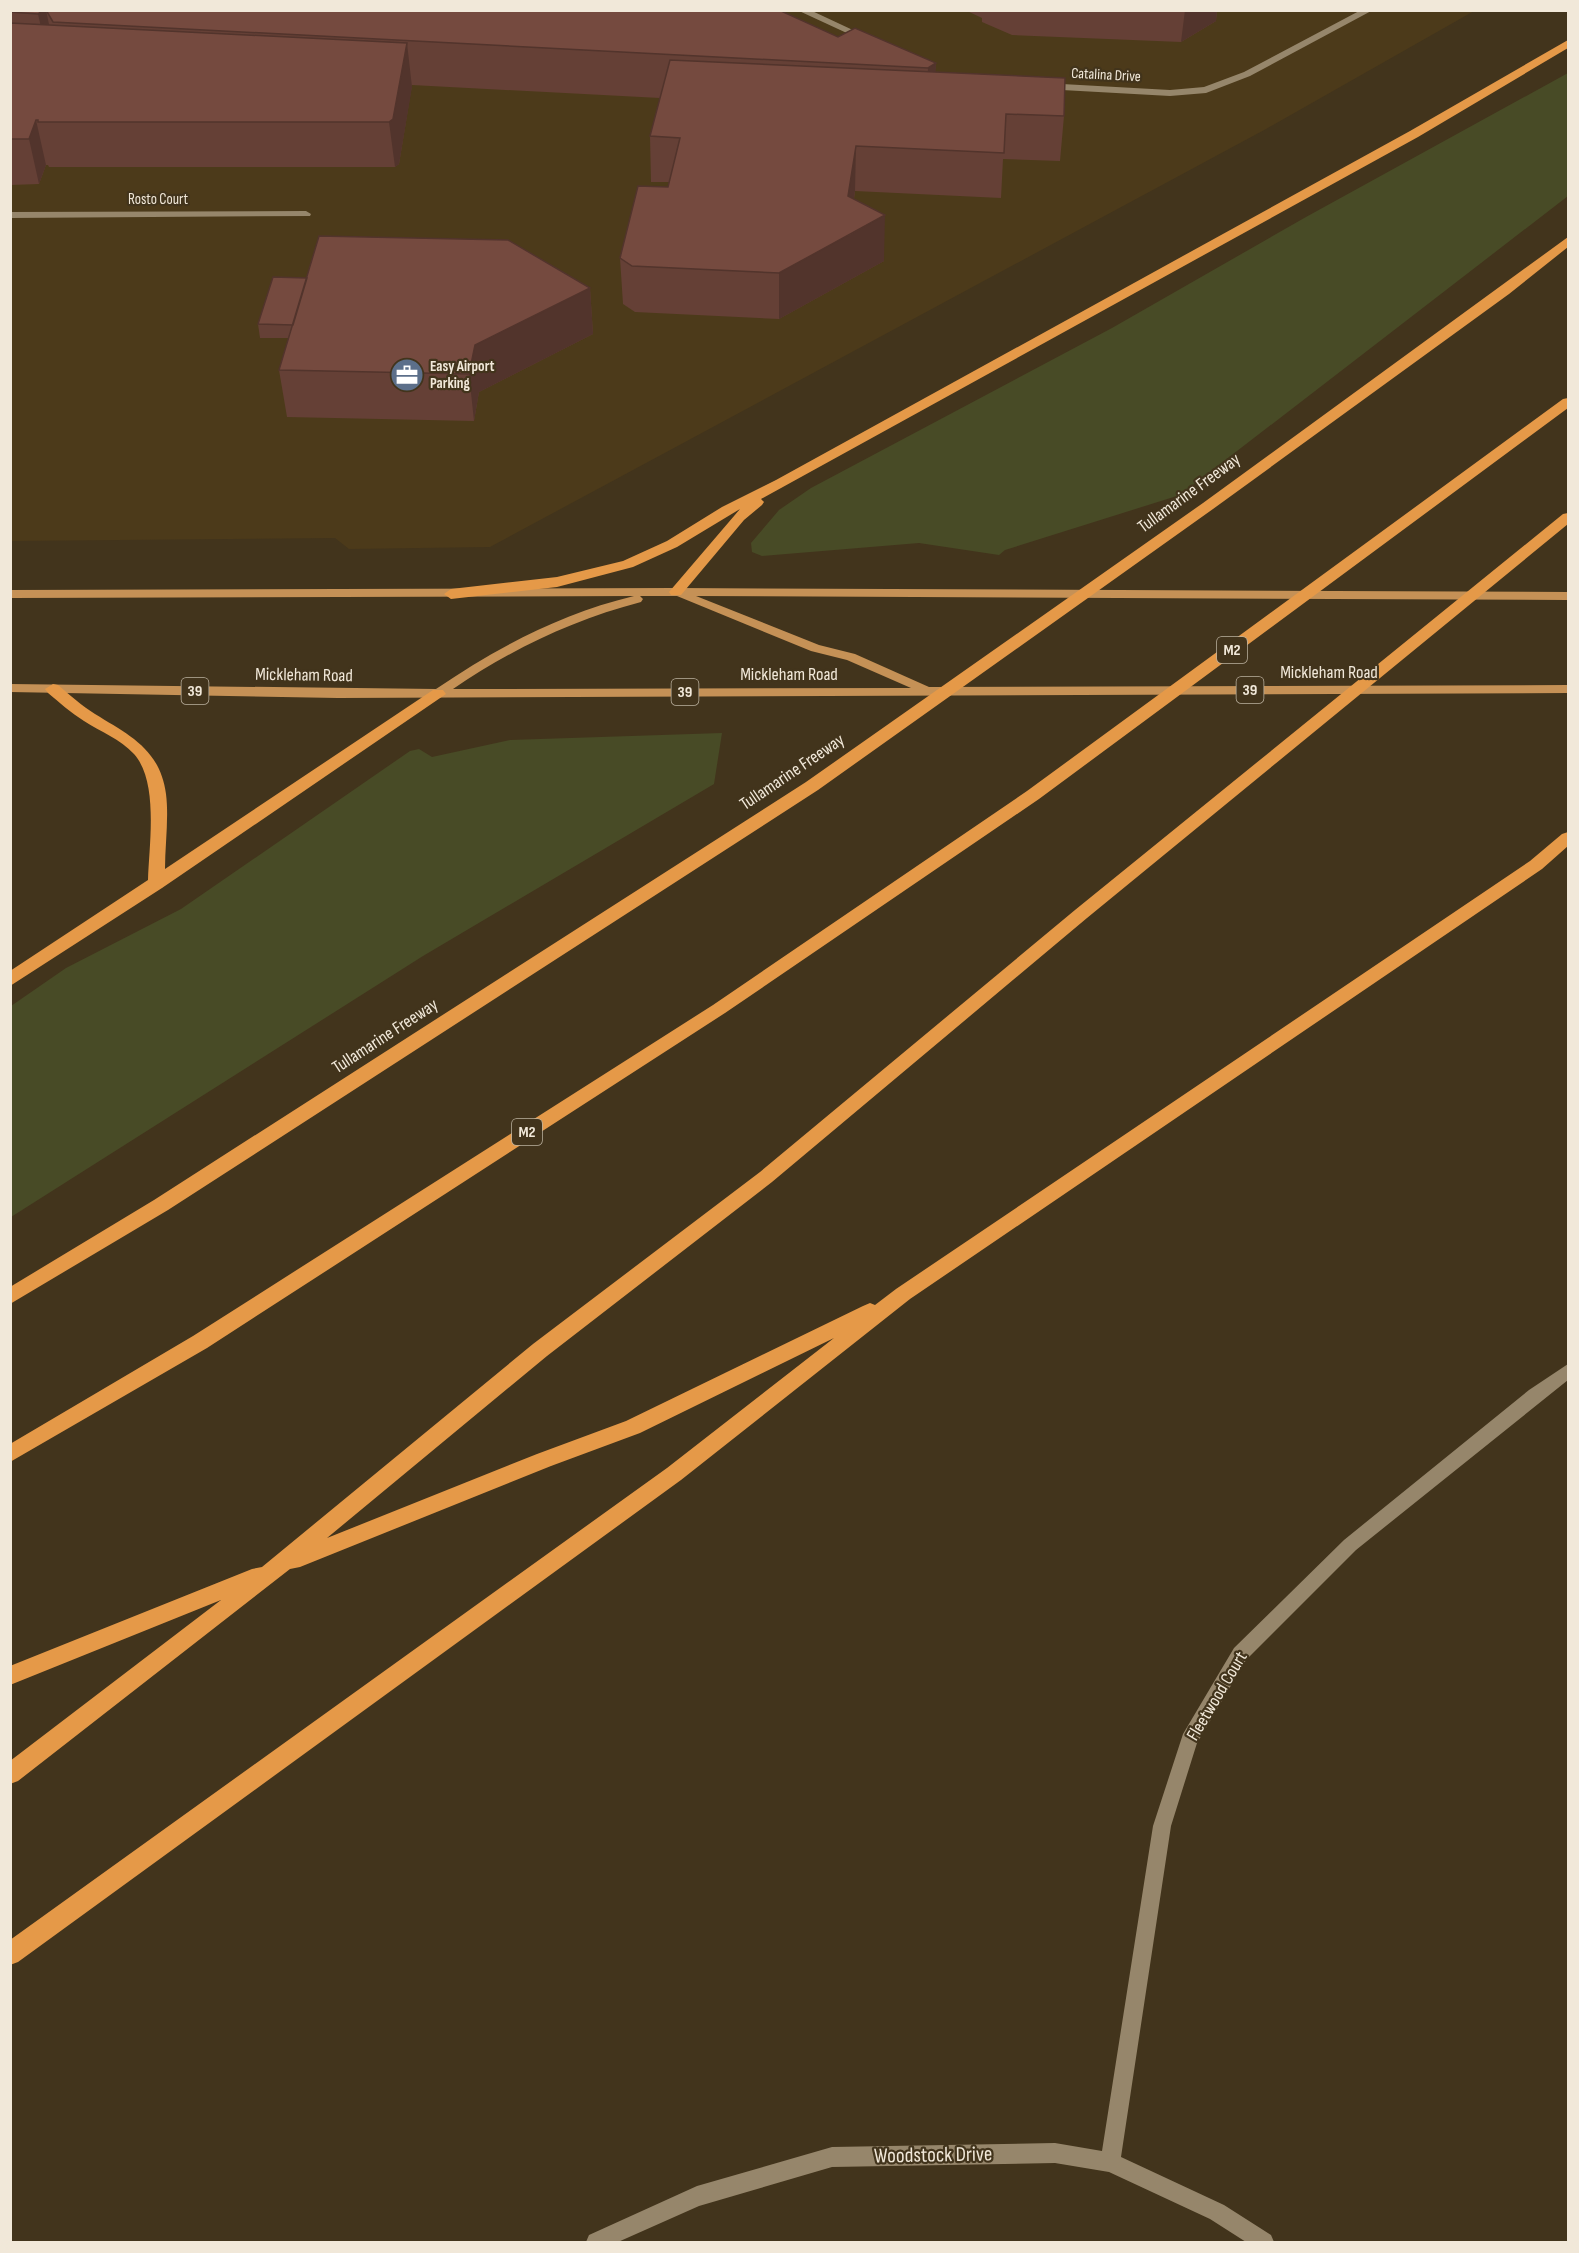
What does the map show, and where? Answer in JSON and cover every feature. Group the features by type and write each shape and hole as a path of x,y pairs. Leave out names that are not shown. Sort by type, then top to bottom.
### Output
{"highway":[{"path":"451,594 557,582 628,564 672,544 727,510 781,483 1394,145 1569,43"},
{"name":"Tullamarine Freeway","path":"10,1297 161,1205 812,786 1208,506 1504,291 1569,241"},
{"name":"M2","path":"10,1454 200,1341 719,1009 1033,795 1569,402"},
{"path":"676,592 739,517 781,483"},
{"path":"10,1774 251,1589 540,1350 766,1177 1234,788 1569,517"},
{"path":"53,689 88,717 119,734 140,751 151,769 158,794 156,884"},
{"path":"10,980 438,694"},
{"path":"10,1954 674,1474 903,1294 1536,865 1569,838"},
{"path":"1536,865 1569,852"},
{"path":"10,1676 534,1464 633,1427 903,1294"}],"main road":[{"path":"438,694 483,662 566,618 619,603 676,592 815,648 851,657 931,691"},
{"path":"10,594 676,592 1569,596"},
{"path":"1547,596 1569,608"},
{"name":"Mickleham Road","path":"10,688 438,694 1569,689"}],"street":[{"path":"801,10 874,42"},
{"name":"Catalina Drive","path":"1037,86 1170,93 1206,90 1247,74 1369,10"},
{"name":"Rosto Court","path":"10,215 306,214"},
{"name":"Fleetwood Court","path":"1110,2162 1162,1826 1189,1740 1240,1654 1350,1545 1535,1395 1569,1371"},
{"name":"Woodstock Drive","path":"596,2242 697,2196 832,2157 1055,2153 1110,2162 1216,2212 1264,2242"}],"shaded area":[{"path":"10,11 1474,11 1266,129 490,547 349,549 335,538 11,541"}],"green space":[{"path":"1568,73 1568,196 1180,495 1005,550 999,555 919,543 762,556 752,552 751,543 779,510 811,488 1112,328 1306,217"},
{"path":"722,733 714,784 423,956 11,1217 11,1006 66,968 181,909 410,751 419,749 432,757 510,740"}],"building":[{"path":"10,10 43,10 38,14 10,12"},
{"path":"46,10 779,10 838,37 855,28 936,63 928,68 53,22"},
{"path":"10,23 407,43 393,119 389,122 38,122 36,120 29,139 10,139"},
{"path":"670,60 1065,78 1064,116 1006,114 1004,153 856,146 848,196 885,215 779,273 632,266 620,258 638,186 668,187 680,138 650,136"},
{"path":"319,236 508,240 590,288 475,345 469,374 279,370"},
{"path":"273,277 307,278 293,325 258,324"}],"place":[{"name":"Easy Airport Parking","path":"407,375"}]}
